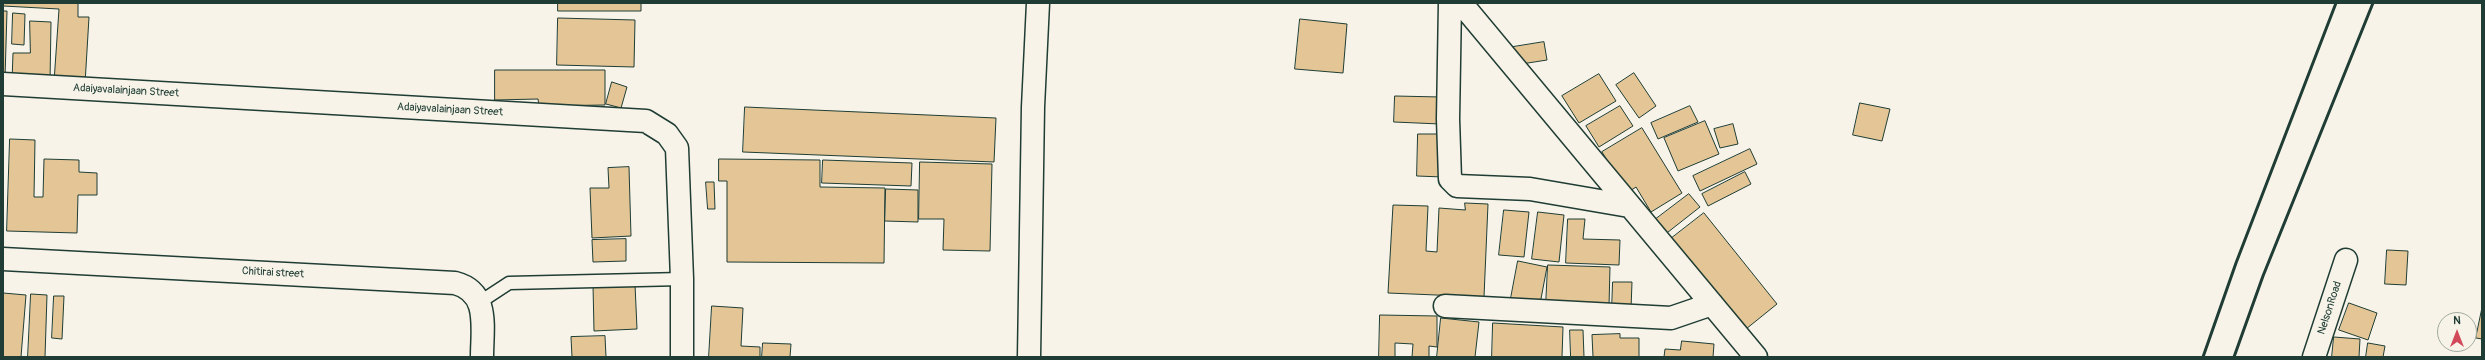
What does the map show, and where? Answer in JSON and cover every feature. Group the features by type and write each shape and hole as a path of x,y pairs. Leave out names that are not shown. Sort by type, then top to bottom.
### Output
{"street":[{"path":"1029,357 1033,107 1038,3"},
{"path":"1450,3 1448,119 1450,179 1456,186 1530,190 1629,206"},
{"path":"1462,3 1629,206 1756,357"},
{"name":"Adaiyavalainjaan Street","path":"3,84 646,121 667,134 677,148 682,278 682,357"},
{"name":"Chitirai street","path":"3,259 454,283 471,290 480,302"},
{"name":"NelsonRoad","path":"2314,357 2346,260"},
{"path":"480,302 482,357"},
{"path":"1445,306 1671,318 1712,304"}],"lane":[{"path":"480,302 509,283 682,278"}],"building":[{"path":"3,3 78,3 78,17 89,17 85,84 54,82 59,9 3,6"},
{"path":"558,3 641,3 641,11 558,11"},
{"path":"3,11 7,11 5,78 3,78"},
{"path":"13,13 25,14 24,45 12,44"},
{"path":"558,18 635,20 634,67 557,65"},
{"path":"1300,19 1347,24 1343,73 1295,69"},
{"path":"30,21 51,22 50,82 12,81 13,53 30,53"},
{"path":"1544,42 1547,60 1515,65 1513,47"},
{"path":"495,70 605,70 605,105 539,106 538,99 495,100"},
{"path":"1634,73 1656,106 1639,118 1616,85"},
{"path":"1599,74 1616,101 1579,123 1562,96"},
{"path":"612,82 627,87 621,108 606,104"},
{"path":"1395,96 1441,97 1440,124 1394,122"},
{"path":"1860,103 1890,109 1882,141 1853,135"},
{"path":"1620,106 1633,126 1599,147 1586,126"},
{"path":"1690,106 1698,122 1658,139 1651,123"},
{"path":"745,107 996,118 994,162 743,152"},
{"path":"1705,121 1719,154 1678,171 1664,138"},
{"path":"1733,124 1738,144 1720,148 1714,129"},
{"path":"1642,128 1682,193 1651,212 1636,187 1627,193 1602,152"},
{"path":"1418,134 1443,134 1443,177 1417,176"},
{"path":"10,139 35,140 34,197 43,197 44,159 79,160 79,172 97,173 97,195 78,195 77,233 7,231"},
{"path":"1750,149 1757,164 1700,191 1693,176"},
{"path":"719,159 820,160 820,187 885,188 884,263 727,262 727,181 719,181"},
{"path":"823,160 912,163 911,186 822,183"},
{"path":"920,162 992,164 990,251 943,250 944,219 919,219"},
{"path":"629,167 631,236 592,238 590,188 609,188 608,168"},
{"path":"1745,172 1751,184 1708,206 1702,194"},
{"path":"706,182 714,182 715,209 708,209"},
{"path":"886,189 918,190 918,222 885,221"},
{"path":"1689,194 1700,207 1663,236 1652,222"},
{"path":"1465,203 1488,204 1484,297 1388,293 1393,205 1428,206 1426,251 1437,252 1439,208 1465,210"},
{"path":"1504,210 1529,212 1524,257 1499,255"},
{"path":"1538,212 1564,215 1559,262 1532,259"},
{"path":"1704,213 1777,304 1746,329 1720,296 1716,299 1668,241"},
{"path":"1568,219 1585,219 1583,239 1620,240 1619,265 1566,263"},
{"path":"626,239 626,261 593,262 592,240"},
{"path":"2387,250 2408,251 2406,285 2385,284"},
{"path":"1518,261 1547,267 1540,304 1511,298"},
{"path":"1548,265 1610,267 1609,306 1546,305"},
{"path":"1613,282 1632,282 1631,309 1612,309"},
{"path":"635,284 637,329 594,331 593,285"},
{"path":"3,293 26,295 21,357 3,357"},
{"path":"31,294 47,295 45,357 28,357"},
{"path":"54,296 64,296 62,339 52,338"},
{"path":"2349,303 2377,313 2368,340 2339,330"},
{"path":"712,306 743,308 741,346 760,347 760,357 709,357"},
{"path":"2482,308 2482,339 2477,338"},
{"path":"1380,315 1437,316 1437,347 1429,346 1429,357 1412,357 1413,344 1395,343 1395,357 1379,357"},
{"path":"1441,318 1479,322 1475,357 1437,357"},
{"path":"1493,323 1563,327 1562,357 1492,357"},
{"path":"1570,330 1583,330 1584,357 1571,357"},
{"path":"1620,334 1620,338 1639,338 1639,357 1593,357 1592,335"},
{"path":"605,336 606,357 572,357 571,337"},
{"path":"2334,337 2360,339 2359,357 2332,357"},
{"path":"1682,341 1714,344 1713,357 1664,357 1665,349 1680,350"},
{"path":"763,343 791,344 790,357 762,357"},
{"path":"2368,343 2385,346 2383,357 2366,357"}],"railway":[{"path":"2203,357 2236,263 2336,3"},
{"path":"2234,357 2263,276 2373,3"}]}
